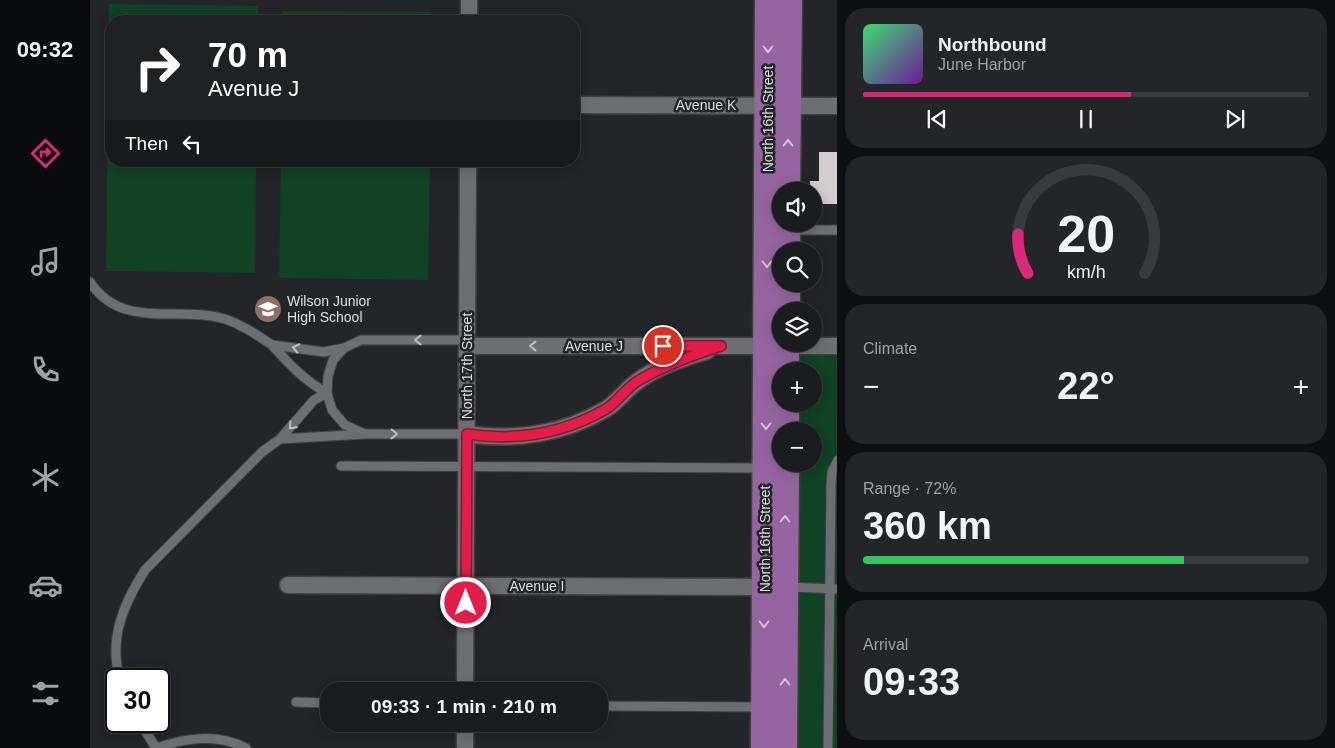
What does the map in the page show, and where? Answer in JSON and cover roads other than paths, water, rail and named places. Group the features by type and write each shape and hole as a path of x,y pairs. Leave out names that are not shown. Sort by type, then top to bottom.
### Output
{"main road":[{"name":"North 16th Street","path":"768,0 786,182"},
{"name":"North 16th Street","path":"779,182 778,106 789,0"},
{"name":"North 16th Street","path":"780,232 781,302"},
{"name":"North 16th Street","path":"779,422 781,352"},
{"name":"North 16th Street","path":"764,748 774,707 778,472"},
{"name":"North 16th Street","path":"774,707 784,748"}],"street":[{"path":"469,0 469,15"},
{"name":"Avenue K","path":"580,105 837,106"},
{"name":"North 17th Street","path":"465,682 468,167"},
{"name":"Avenue J","path":"467,343 721,346 772,351"},
{"name":"Avenue J","path":"467,434 491,438 531,436 571,426 608,408 638,380 690,356 721,346"},
{"name":"Avenue J","path":"822,348 837,346"},
{"name":"Avenue I","path":"288,584 775,587"},
{"path":"465,732 465,748"}],"lane":[{"path":"822,231 837,230"},
{"path":"90,282 114,304 138,314 224,319 248,328 272,346 313,385 327,393"},
{"path":"272,346 324,352 344,348 362,340 467,343"},
{"path":"344,348 333,360 328,376 327,393 332,410 344,425 365,434"},
{"path":"117,668 117,626 132,589 145,570 262,452 280,439 314,400 327,393"},
{"path":"280,439 365,434 467,434"},
{"path":"828,748 834,589 831,484 832,472 837,462"},
{"path":"341,466 772,467"},
{"path":"775,587 834,589"},
{"path":"296,702 320,703"},
{"path":"608,706 774,707"},
{"path":"147,733 156,748 178,740 204,738 230,740 246,748"}],"place":[{"name":"Wilson Junior High School","path":"268,309"}]}
